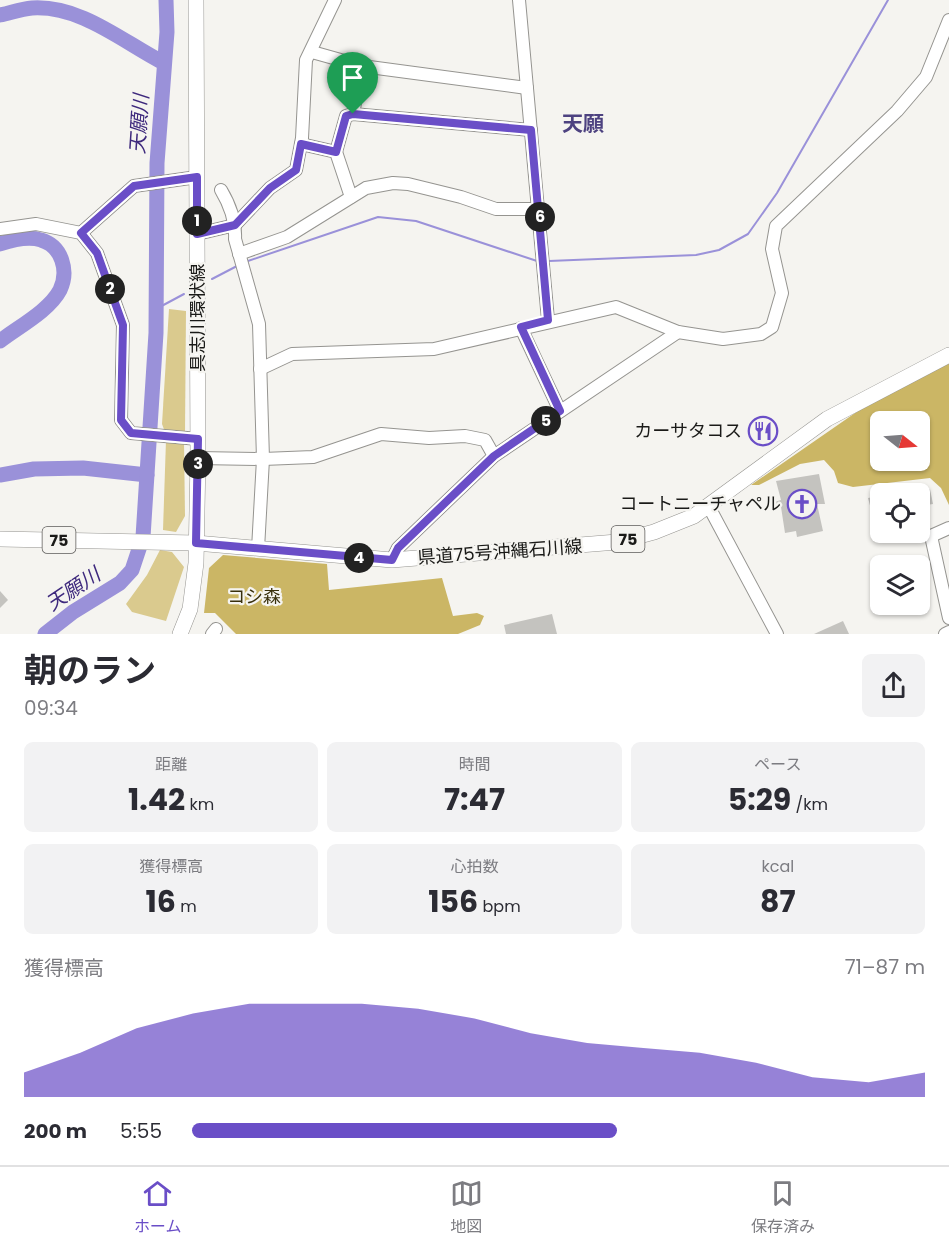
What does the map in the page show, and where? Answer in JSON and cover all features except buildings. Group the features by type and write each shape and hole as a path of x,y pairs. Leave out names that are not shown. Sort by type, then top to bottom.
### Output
{"main road":[{"name":"具志川環状線","path":"180,634 190,609 194,586 196,543 198,439 196,0"},
{"name":"県道75号沖縄石川線","path":"0,539 166,541 392,560 617,542 667,528 709,507 827,419 949,355"}],"street":[{"path":"197,234 235,225 270,188 296,170 301,144 306,60 312,52 316,38 335,0"},
{"path":"519,0 548,320"},
{"path":"260,369 292,354 434,349 548,320 615,307 678,332 723,339 761,334 772,327 782,293 772,249 776,226 897,111 926,77 949,21"},
{"path":"312,52 362,66 527,88"},
{"path":"353,114 362,66"},
{"path":"351,198 336,152 346,116 353,114 531,130"},
{"path":"301,144 336,152"},
{"path":"81,233 134,186 197,177"},
{"path":"239,254 287,237 366,188 393,183 408,184 461,197 496,209 539,209"},
{"path":"220,190 230,204 235,225 234,239 258,324 264,459 258,549"},
{"path":"0,229 36,224 81,233 97,253 123,325 121,420 131,433 198,439"},
{"path":"521,327 560,411"},
{"path":"392,560 398,548 494,456 678,332"},
{"path":"198,458 313,457 381,434 429,438 465,436 485,440 494,456"},
{"path":"709,507 777,634"},
{"path":"949,528 931,536 949,618"}],"shaded area":[{"path":"169,309 186,311 185,433 165,432 162,424"},
{"path":"166,440 184,441 185,516 176,532 163,530"},
{"path":"160,550 172,552 184,567 166,621 132,612 126,604 147,575"}],"green space":[{"path":"949,363 949,505 941,488 930,478 870,483 870,485 853,487 838,483 834,471 824,460 800,464 759,485 751,485 858,411"},
{"name":"コシ森","path":"223,555 327,564 329,590 442,578 453,616 477,613 484,616 480,625 458,634 236,634 215,613 204,613 209,568"}],"waterway":[{"name":"天願川","path":"45,634 73,612 120,583 132,570 143,537 156,333 157,163 167,32 166,0"},
{"path":"549,261 696,255 719,250 748,234 777,193 888,0"},
{"name":"天願川","path":"0,15 32,8 68,12 101,26 164,63"},
{"path":"245,262 378,217 416,221 537,261"},
{"name":"天願川","path":"0,244 26,238 48,243 59,253 64,275 60,290 49,305 0,341"},
{"path":"212,279 237,266"},
{"path":"156,309 184,294"},
{"name":"天願川","path":"0,475 34,469 83,468 147,475"}],"place":[{"name":"カーサタコス","path":"763,431"},
{"name":"コートニーチャペル","path":"802,504"}],"district":[{"name":"天願","path":"583,124"}],"route":[{"path":"353,114 531,130 548,320 521,327 560,411 494,456 398,548 392,560 311,555 196,543 198,439 131,433 121,420 123,325 97,253 81,233 134,186 197,177 197,234 235,225 270,188 296,170 301,144 336,152 346,116 353,114"}]}
